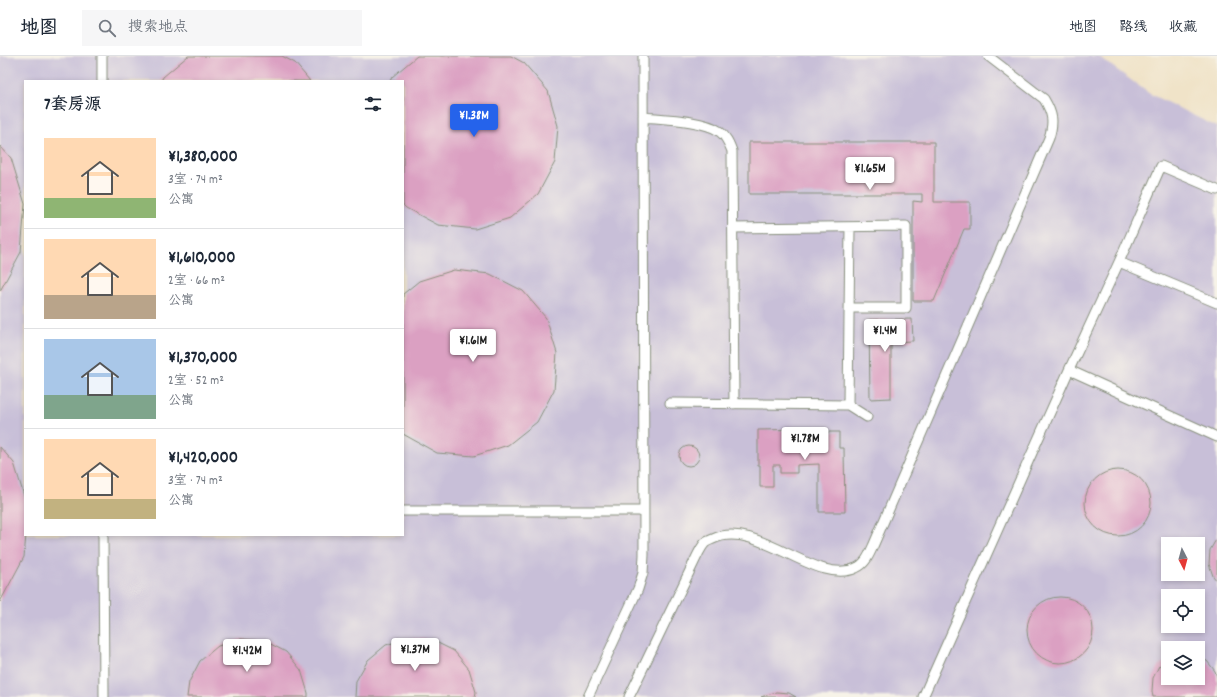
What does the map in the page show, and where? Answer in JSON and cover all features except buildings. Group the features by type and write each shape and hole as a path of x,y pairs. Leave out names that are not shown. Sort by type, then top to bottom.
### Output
{"lane":[{"path":"102,56 102,80"},
{"path":"588,697 638,589 643,573 643,56"},
{"path":"629,697 697,556 705,543 720,536 733,534 749,537 826,570 842,571 856,568 866,561 1043,152 1052,128 1052,118 1044,99 988,56"},
{"path":"643,117 678,120 703,125 718,131 728,140 732,151 734,404"},
{"path":"923,697 1161,166 1217,190"},
{"path":"733,228 906,226 906,308 850,308"},
{"path":"848,404 850,227"},
{"path":"1119,262 1217,304"},
{"path":"1069,370 1217,437"},
{"path":"670,403 848,404 867,416"},
{"path":"404,511 643,511"},
{"path":"103,536 104,697"}],"shaded area":[{"path":"0,56 1098,56 1150,94 1217,127 1217,697 0,697"}]}
